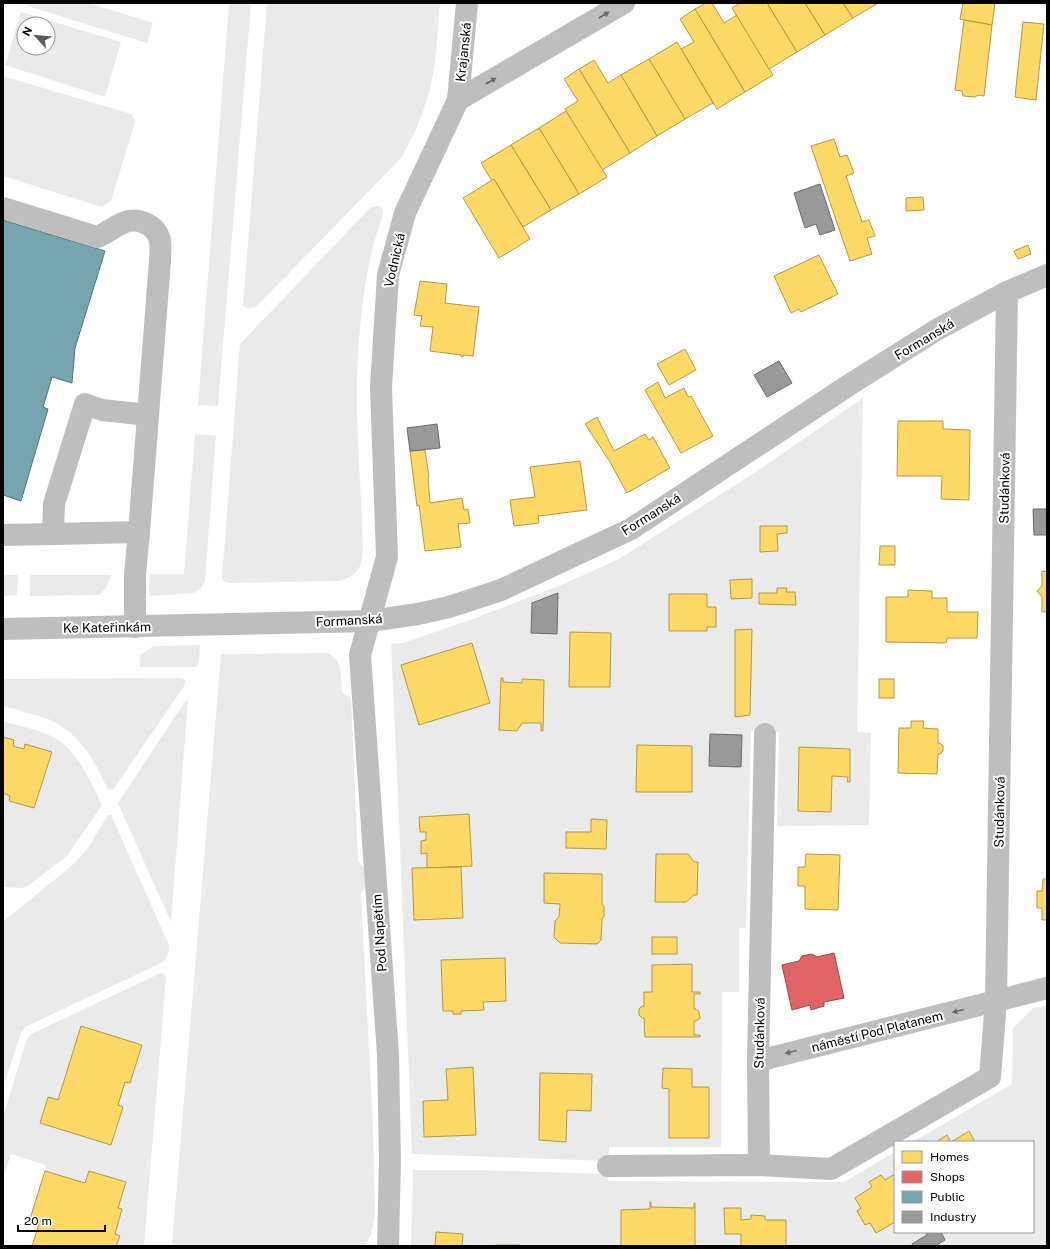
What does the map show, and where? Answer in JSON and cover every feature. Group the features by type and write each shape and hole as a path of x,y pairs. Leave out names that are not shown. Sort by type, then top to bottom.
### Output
{"street":[{"name":"Krajanská","path":"458,100 467,3"},
{"path":"458,100 624,3"},
{"name":"Vodnická","path":"370,621 387,557 380,387 388,275 405,213 458,100"},
{"path":"3,208 97,237 133,220 145,223 154,230 160,241 160,261 135,574 135,627"},
{"name":"Formanská","path":"210,625 370,621 418,614 449,607 501,590 631,529 870,371 938,329 1006,292 1047,275"},
{"name":"Studánková","path":"608,1166 759,1165 831,1169 990,1076 996,1001 1006,292"},
{"path":"53,534 54,504 85,404 102,410 148,415"},
{"path":"3,535 139,532"},
{"name":"Pod Napětím","path":"370,621 360,655 388,1055 390,1160 388,1246"},
{"name":"Ke Kateřinkám","path":"3,629 210,625"},
{"name":"Studánková","path":"759,1165 758,1061 764,734"},
{"name":"náměstí Pod Platanem","path":"758,1061 1047,988"}],"shaded area":[{"path":"18,3 89,3 153,23 147,43"},
{"path":"229,3 251,3 218,406 198,405"},
{"path":"267,3 440,3 436,57 431,85 421,118 401,158 257,306 247,308 243,306"},
{"path":"21,12 34,16 20,16"},
{"path":"56,22 121,42 105,97 5,65 16,29 16,56 56,56"},
{"path":"6,77 131,114 135,122 111,201 102,207 3,176 3,78"},
{"path":"377,206 382,208 383,212 373,245 364,290 357,373 357,414 363,545 360,567 353,575 339,581 225,582 222,578 240,344 370,208"},
{"path":"863,398 857,732 871,733 869,825 777,826 779,732 751,731 746,928 739,928 739,992 722,992 721,1147 609,1147 608,1161 412,1154 391,644 403,643 470,620 559,586 619,559 756,472"},
{"path":"195,434 216,436 205,581 200,589 193,593 150,596 150,574 184,574"},
{"path":"3,575 18,575 17,595 3,596"},
{"path":"30,575 111,575 106,588 99,595 30,596"},
{"path":"200,645 199,662 196,667 140,667 140,656 153,646"},
{"path":"326,653 332,655 336,659 340,669 342,692 351,697 358,861 364,868 368,881 361,894 373,1128 375,1214 371,1235 363,1246 172,1246 221,654"},
{"path":"181,678 186,680 184,686 113,790 107,788 91,757 77,739 59,724 48,719 3,706 3,679"},
{"path":"188,699 171,922 118,803"},
{"path":"3,721 40,731 60,741 68,748 82,766 102,805 67,856 26,887 20,888 3,887 3,793 10,796 9,801 34,808 52,752 26,744 24,749 13,746 14,740 3,737"},
{"path":"108,815 111,815 169,945 168,955 161,963 25,1027 21,1033 3,1088 3,922 75,863 88,848"},
{"path":"161,973 166,977 144,1246 116,1246 120,1236 115,1234 122,1210 118,1208 125,1182 90,1171 85,1183 45,1171 46,1165 11,1154 3,1178 3,1117 27,1039 31,1034","holes":["81,1026 142,1045 130,1083 125,1082 118,1105 123,1107 111,1145 40,1123 48,1097 58,1100"]},
{"path":"1047,1006 1047,1246 411,1246 413,1170 477,1170 608,1174 608,1181 844,1182 894,1153 894,1233 1034,1233 1034,1141 915,1141 1012,1084 1013,1028 1033,1008"}],"building: Homes":[{"path":"706,3 712,3 724,23 737,15 773,75 745,92 695,9"},
{"path":"740,3 767,3 797,52 769,69 732,8"},
{"path":"767,3 805,3 825,35 797,52"},
{"path":"805,3 843,3 853,18 825,35"},
{"path":"843,3 878,3 853,18"},
{"path":"963,3 995,3 992,25 960,19"},
{"path":"695,9 745,92 717,109 681,49 694,42 680,19"},
{"path":"964,20 992,25 984,96 963,96 962,91 955,90"},
{"path":"1023,22 1044,24 1036,100 1015,97"},
{"path":"677,42 713,103 685,119 649,59"},
{"path":"649,59 685,119 657,136 621,75"},
{"path":"594,60 608,83 621,75 657,136 630,153 579,69"},
{"path":"579,69 630,153 602,170 565,109 578,101 564,79"},
{"path":"566,111 607,177 579,194 539,128"},
{"path":"539,128 579,194 551,210 511,145"},
{"path":"834,139 840,157 847,155 854,173 846,176 862,222 869,220 875,236 867,238 872,254 850,261 811,146"},
{"path":"511,145 551,210 523,227 494,179 492,181 481,163"},
{"path":"494,179 530,239 499,258 463,198"},
{"path":"923,197 924,210 906,211 906,198"},
{"path":"1028,245 1031,254 1018,259 1014,251"},
{"path":"819,255 838,294 801,312 799,309 791,313 774,276"},
{"path":"420,281 447,284 445,303 479,307 473,356 463,355 463,357 461,355 430,351 433,327 420,326 422,316 414,315"},
{"path":"685,349 696,370 669,385 657,364"},
{"path":"658,382 665,398 684,388 688,397 691,396 713,436 681,453 645,390"},
{"path":"597,417 614,451 645,434 649,440 653,437 670,468 627,493 610,462 585,424"},
{"path":"898,421 943,421 943,429 970,430 969,500 941,499 942,476 897,476"},
{"path":"425,450 429,477 430,503 462,498 464,510 468,509 470,523 458,524 461,547 425,551 419,505 417,506 410,451"},
{"path":"580,461 587,510 538,516 539,523 514,526 510,500 535,497 530,467"},
{"path":"760,526 787,526 787,533 777,534 778,551 760,552"},
{"path":"880,546 895,546 895,565 879,565"},
{"path":"1042,571 1047,572 1047,612 1042,612 1042,597 1037,591 1042,586"},
{"path":"752,579 752,598 731,599 730,580"},
{"path":"777,588 787,588 786,592 795,592 796,605 759,604 759,593 777,593"},
{"path":"908,590 932,591 932,598 947,598 947,612 978,612 977,638 947,638 946,643 886,642 886,597 908,597"},
{"path":"669,594 707,594 707,607 716,607 716,627 707,627 707,631 669,631"},
{"path":"752,629 750,715 735,717 735,630"},
{"path":"570,632 611,633 610,687 569,687"},
{"path":"472,643 490,703 419,725 401,665"},
{"path":"501,678 503,678 503,682 522,683 522,679 544,680 543,731 541,731 541,723 522,723 517,731 499,730"},
{"path":"879,679 894,679 894,698 879,698"},
{"path":"911,721 924,721 923,728 938,729 938,743 943,746 943,751 938,754 937,774 898,773 899,728 911,728"},
{"path":"3,737 14,740 13,746 24,749 25,744 52,752 34,808 9,801 10,796 3,793"},
{"path":"637,745 692,746 692,792 636,792"},
{"path":"799,747 850,749 850,782 847,782 848,777 832,776 831,812 798,811"},
{"path":"469,814 472,866 427,868 427,853 421,854 421,841 426,840 426,832 420,832 419,817"},
{"path":"591,819 607,820 606,849 566,848 566,832 591,832"},
{"path":"656,854 688,854 694,862 698,862 697,895 694,895 686,902 655,902"},
{"path":"806,854 840,855 838,910 805,909 805,886 798,886 798,867 805,867"},
{"path":"461,867 463,918 414,920 412,868"},
{"path":"544,873 602,874 602,904 604,906 604,916 602,919 601,940 597,944 560,943 554,937 555,921 559,917 560,904 544,903"},
{"path":"1043,879 1047,879 1047,920 1042,920 1042,908 1037,908 1037,891 1042,891"},
{"path":"652,937 677,937 677,954 652,954"},
{"path":"505,958 506,1001 483,1002 484,1010 461,1011 461,1014 453,1014 453,1011 443,1011 441,960"},
{"path":"692,964 692,992 700,992 700,994 694,994 694,1009 699,1012 700,1018 694,1021 694,1035 700,1035 700,1037 645,1037 644,1018 639,1015 639,1009 642,1006 644,1007 644,992 652,992 652,965"},
{"path":"81,1026 142,1045 130,1083 125,1082 118,1105 123,1107 111,1145 40,1123 48,1097 58,1100"},
{"path":"473,1067 476,1135 424,1137 423,1101 448,1100 446,1069"},
{"path":"663,1068 692,1069 692,1087 709,1087 709,1138 669,1138 669,1089 662,1088"},
{"path":"540,1073 592,1074 591,1111 567,1110 566,1142 539,1140"},
{"path":"969,1131 974,1141 953,1141"},
{"path":"947,1135 950,1141 938,1141"},
{"path":"45,1171 85,1183 89,1171 126,1182 118,1208 122,1209 115,1234 120,1236 116,1246 32,1246 39,1224 29,1222"},
{"path":"881,1175 885,1180 893,1175 894,1176 894,1223 876,1233 870,1223 865,1225 857,1211 861,1208 855,1198 872,1187 869,1182"},
{"path":"650,1202 651,1207 694,1208 695,1203 695,1246 621,1246 621,1210 650,1209"},
{"path":"724,1208 741,1208 741,1220 751,1219 751,1215 765,1216 765,1220 786,1220 786,1246 741,1246 741,1234 725,1234"},
{"path":"436,1232 463,1234 462,1246 435,1246"},
{"path":"519,1245 519,1246 496,1246"}],"building: Shops":[{"path":"834,953 844,998 824,1002 824,1006 811,1010 810,1005 792,1010 782,965 799,961 802,956 812,954 817,957"}],"building: Public":[{"path":"3,220 105,251 75,348 72,383 52,377 43,407 48,409 21,501 3,495"}],"building: Industry":[{"path":"820,184 835,230 820,235 816,224 805,228 794,193"},
{"path":"779,361 792,383 767,397 754,375"},
{"path":"437,424 440,448 410,451 407,428"},
{"path":"1033,509 1047,509 1047,535 1034,535"},
{"path":"558,593 557,634 531,633 532,603"},
{"path":"710,734 742,735 741,767 709,766"},
{"path":"926,1233 942,1233 945,1240 935,1246 913,1246 912,1244 927,1235"}]}
